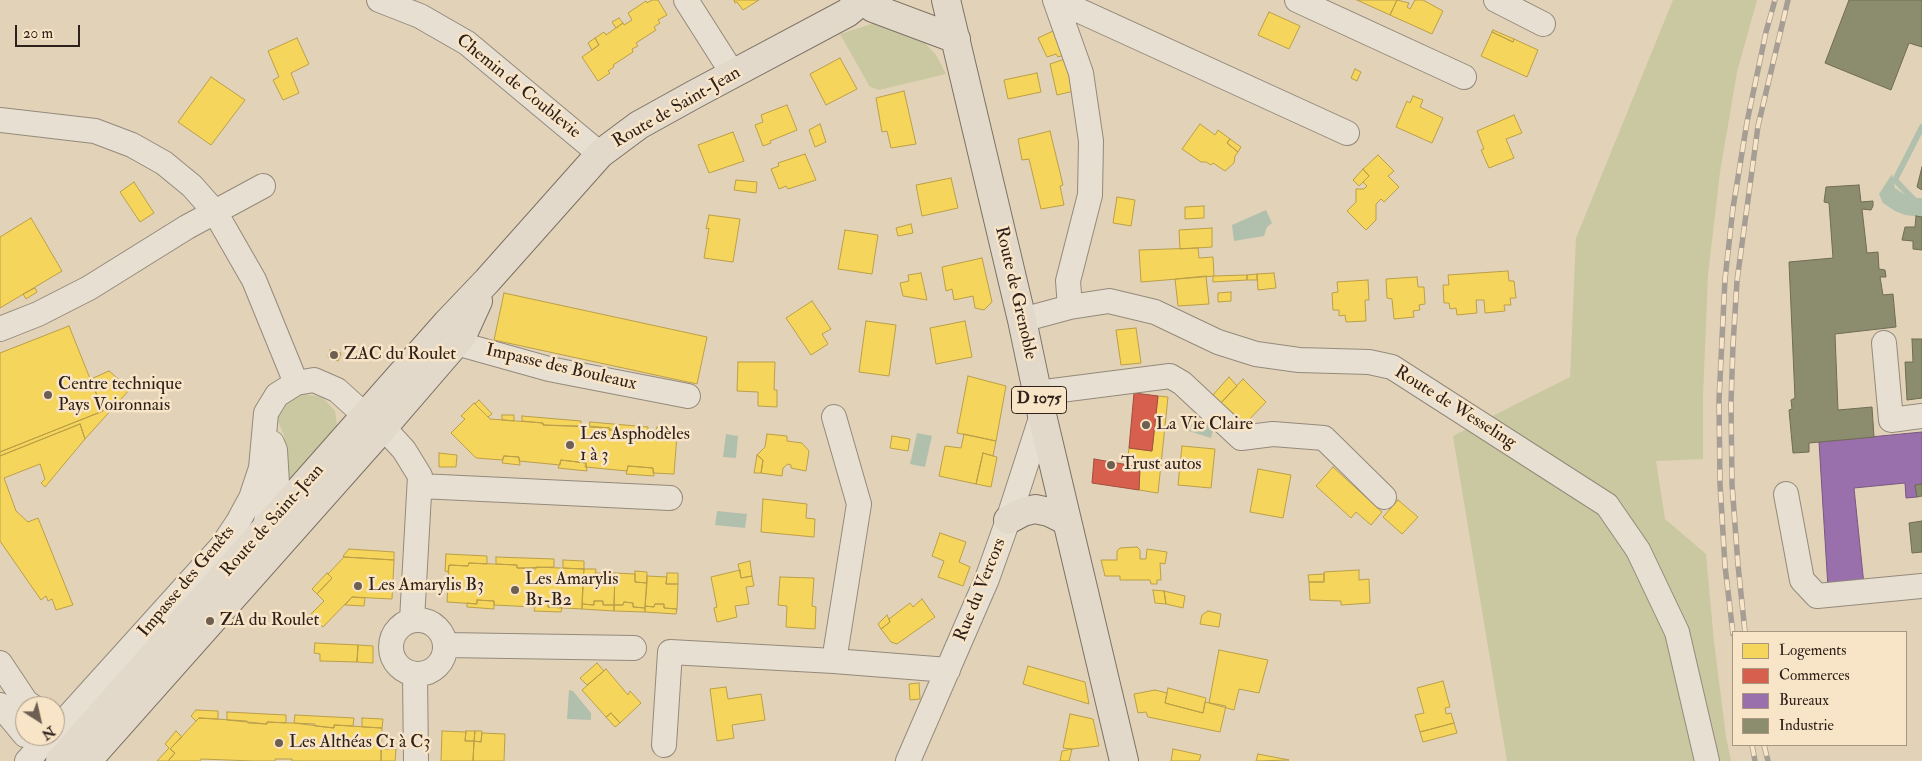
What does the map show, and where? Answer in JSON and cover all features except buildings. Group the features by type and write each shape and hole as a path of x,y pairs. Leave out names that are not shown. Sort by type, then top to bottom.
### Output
{"main road":[{"name":"Route de Saint-Jean","path":"87,761 451,333 462,336 488,281 600,154 639,126 856,6 901,0"},
{"name":"Route de Grenoble","path":"946,0 1124,761"},
{"path":"856,6 956,38"},
{"name":"Route de Saint-Jean","path":"65,719 263,532 374,423"},
{"path":"1010,514 1057,479"},
{"path":"1010,514 1036,509 1049,512 1067,521"}],"street":[{"name":"Chemin de Coublevie","path":"379,0 420,16 467,43 600,154"},
{"path":"686,0 733,74"},
{"path":"1055,0 1347,133"},
{"path":"1055,0 1081,73 1091,141 1090,196 1068,281 1070,307"},
{"path":"1297,0 1464,77"},
{"path":"1496,0 1544,24"},
{"path":"0,120 95,131 132,144 164,163 192,186 215,212 254,280 296,383 314,380 336,389 393,438 404,450 420,476 412,620"},
{"path":"0,329 38,314 90,288 215,212 263,186"},
{"name":"Route de Wesseling","path":"1022,320 1070,307 1109,301 1155,312 1218,342 1256,354 1299,360 1369,362 1392,367 1607,505 1638,550 1677,632 1707,761"},
{"name":"Impasse des Bouleaux","path":"451,333 550,369 688,396"},
{"path":"1884,343 1891,420 1922,416"},
{"path":"1040,404 1170,376 1182,383 1242,438 1273,434 1324,438 1384,497"},
{"name":"Impasse des Genêts","path":"65,716 222,546 251,498 261,468 266,413 277,395 296,383"},
{"name":"Rue du Vercors","path":"908,761 987,579 1010,514 1040,404"},
{"path":"834,417 859,504 834,661"},
{"path":"263,532 277,483 275,450 264,428"},
{"path":"420,486 670,498"},
{"path":"1786,494 1802,580 1816,596 1922,586"},
{"path":"412,620 424,620 435,625 442,634 446,645 444,657 437,667 428,673 416,674 404,671 396,663 392,653 391,642 395,632 402,625 412,620"},
{"path":"446,645 634,648"},
{"path":"664,745 670,652 834,661 948,670"},
{"path":"0,663 22,696"},
{"path":"416,674 416,761"},
{"path":"0,705 15,716"}],"green space":[{"path":"1673,0 1757,0 1737,72 1720,172 1708,275 1703,395 1703,459 1656,461 1665,519 1706,554 1714,642 1726,737 1731,761 1507,761 1453,436 1570,377 1576,238"},
{"path":"878,22 923,41 936,55 946,74 879,90 870,87 840,34"},
{"path":"303,394 322,397 335,411 338,433 332,447 284,485 288,465 284,435 277,419 289,401"}],"shaded area":[{"path":"1892,174 1895,188 1907,196 1922,199 1922,217 1905,215 1883,203 1879,194"},
{"path":"1266,210 1272,223 1267,227 1264,236 1234,241 1232,225"},
{"path":"1193,421 1214,427 1211,438 1189,431"},
{"path":"917,433 932,436 925,467 910,464"},
{"path":"726,434 738,436 736,458 723,457"},
{"path":"717,511 747,514 745,528 715,525"},
{"path":"569,690 573,691 591,713 591,720 567,719"}],"waterway":[{"path":"1922,127 1895,180 1915,201 1922,201"}],"railway":[{"path":"1733,631 1725,566 1720,484 1719,400 1725,279 1733,208 1747,122 1766,32 1775,0"},
{"path":"1745,631 1732,484 1731,403 1737,281 1758,126 1788,0"},
{"path":"1752,746 1755,761"},
{"path":"1764,746 1768,761"}],"place":[{"name":"ZAC du Roulet","path":"334,355"},
{"name":"Centre technique Pays Voironnais","path":"48,395"},
{"name":"La Vie Claire","path":"1146,425"},
{"name":"Les Asphodèles 1 à 3","path":"570,445"},
{"name":"Trust autos","path":"1111,465"},
{"name":"Les Amarylis B3","path":"358,586"},
{"name":"Les Amarylis B1-B2","path":"515,590"},
{"name":"ZA du Roulet","path":"210,621"},
{"name":"Les Althéas C1 à C3","path":"279,743"}]}
